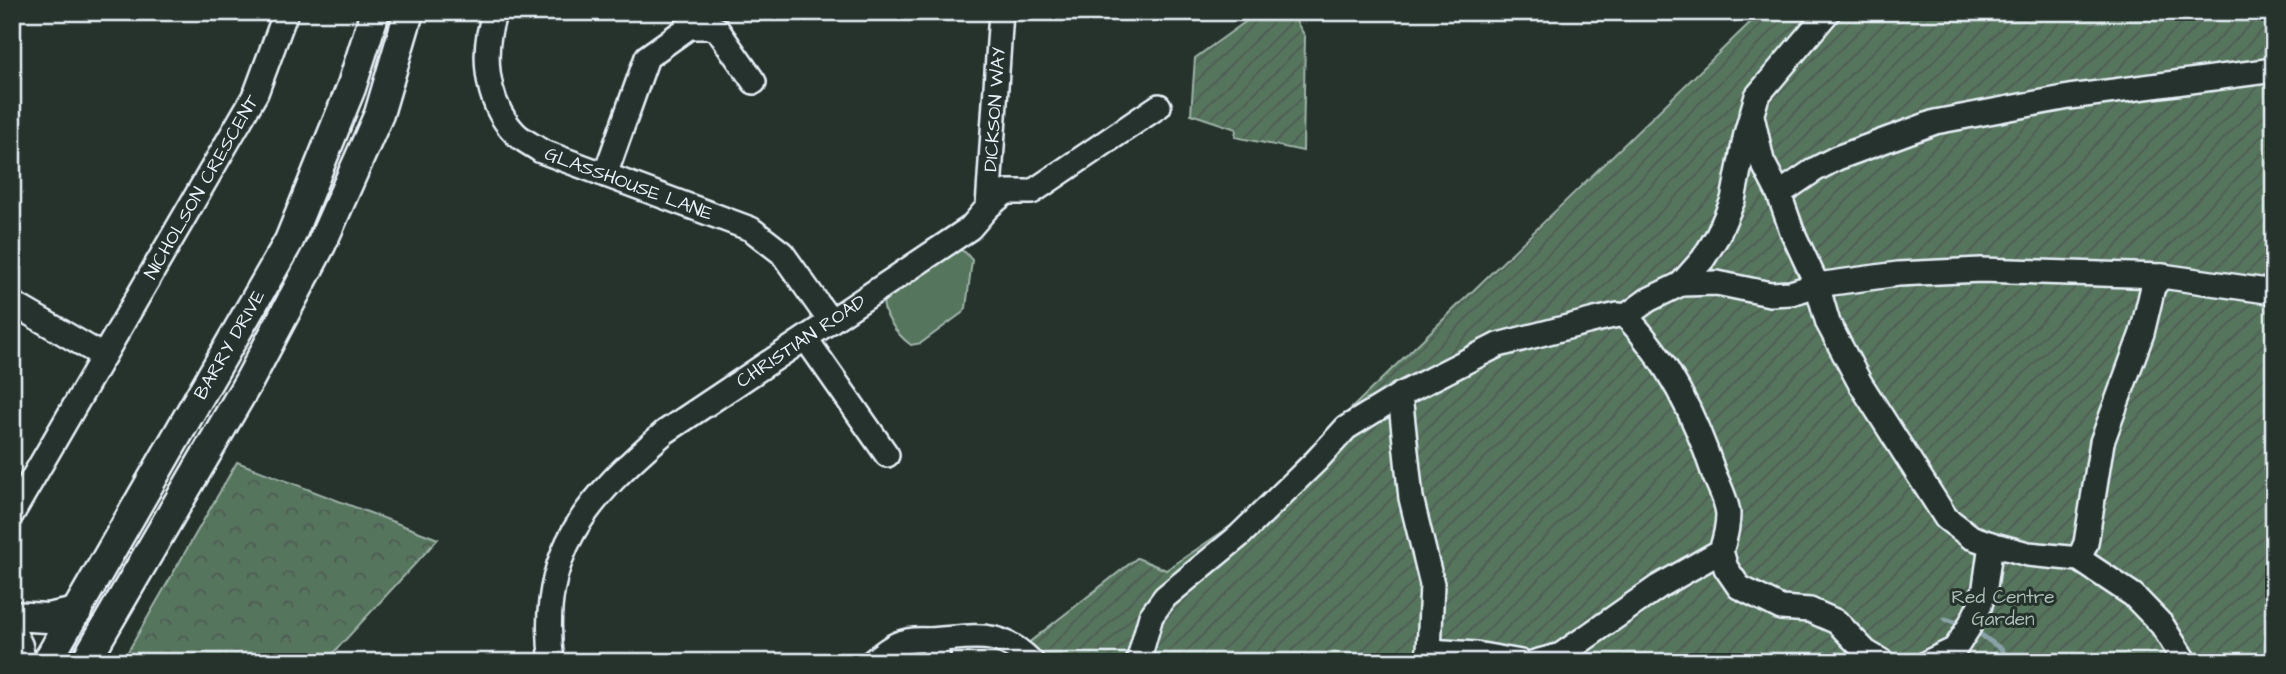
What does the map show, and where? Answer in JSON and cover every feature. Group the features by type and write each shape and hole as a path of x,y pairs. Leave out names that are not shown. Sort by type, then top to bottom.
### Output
{"main road":[{"name":"BARRY DRIVE","path":"47,662 289,241 351,88 375,12"},
{"name":"BARRY DRIVE","path":"85,662 249,381 321,245 379,114 409,12"},
{"path":"12,616 47,618 77,612"},
{"path":"12,634 22,662"}],"street":[{"name":"NICHOLSON CRESCENT","path":"12,514 256,93 286,12"},
{"name":"GLASSHOUSE LANE","path":"495,12 487,42 486,61 495,99 503,117 515,133 541,151 751,229 782,253 830,321"},
{"name":"DICKSON WAY","path":"988,207 1001,12"},
{"path":"1626,316 1648,300 1681,284 1692,274 1717,235 1733,200 1746,134 1757,96 1828,12"},
{"path":"605,175 648,57 689,27 717,29 754,82"},
{"path":"1779,194 1837,158 1935,122 2069,97 2274,69"},
{"name":"CHRISTIAN ROAD","path":"552,662 549,638 550,604 556,572 568,540 585,511 606,485 665,432 970,228 988,207 1006,192 1032,192 1159,106"},
{"path":"1752,112 1762,161 1818,285 1828,323 1860,383 1946,518 1971,537 1991,544 2028,554 2079,559 2133,595 2162,625 2185,662"},
{"path":"1681,284 1717,283 1770,294 1791,293 1818,285 1898,274 1981,270 2162,276 2274,292"},
{"path":"2079,559 2086,543 2102,442 2142,333 2153,286 2162,276"},
{"path":"12,303 103,356"},
{"path":"1138,662 1152,616 1165,597 1239,536 1346,428 1400,395 1498,345 1618,315 1626,316 1639,330 1684,397 1701,434 1728,512 1721,551 1726,568 1740,587 1781,608 1810,610 1837,622 1866,652 1883,662"},
{"path":"806,339 887,455"},
{"path":"1400,395 1411,498 1432,584 1427,656 1476,654 1521,662"},
{"path":"1928,662 1955,649 1969,627 1985,587 1991,544"},
{"path":"1535,662 1561,655 1657,587 1721,551"},
{"path":"872,662 887,649 910,639 993,637 1017,647 1032,662"},
{"path":"929,640 939,662"}],"green space":[{"path":"1259,12 1285,12 1294,18 1305,36 1303,151 1235,137 1236,129 1191,114 1195,58"},
{"name":"Red Centre Garden","path":"1761,12 2274,12 2274,662 1004,662 1137,558 1166,570 1256,509 1297,461"},
{"path":"958,249 972,260 966,308 921,343 911,345 890,322 884,308 884,294"},
{"path":"237,462 438,539 325,662 122,662"}],"waterway":[{"path":"1945,619 1964,625"},
{"path":"1973,629 2001,649 2009,662"}]}
